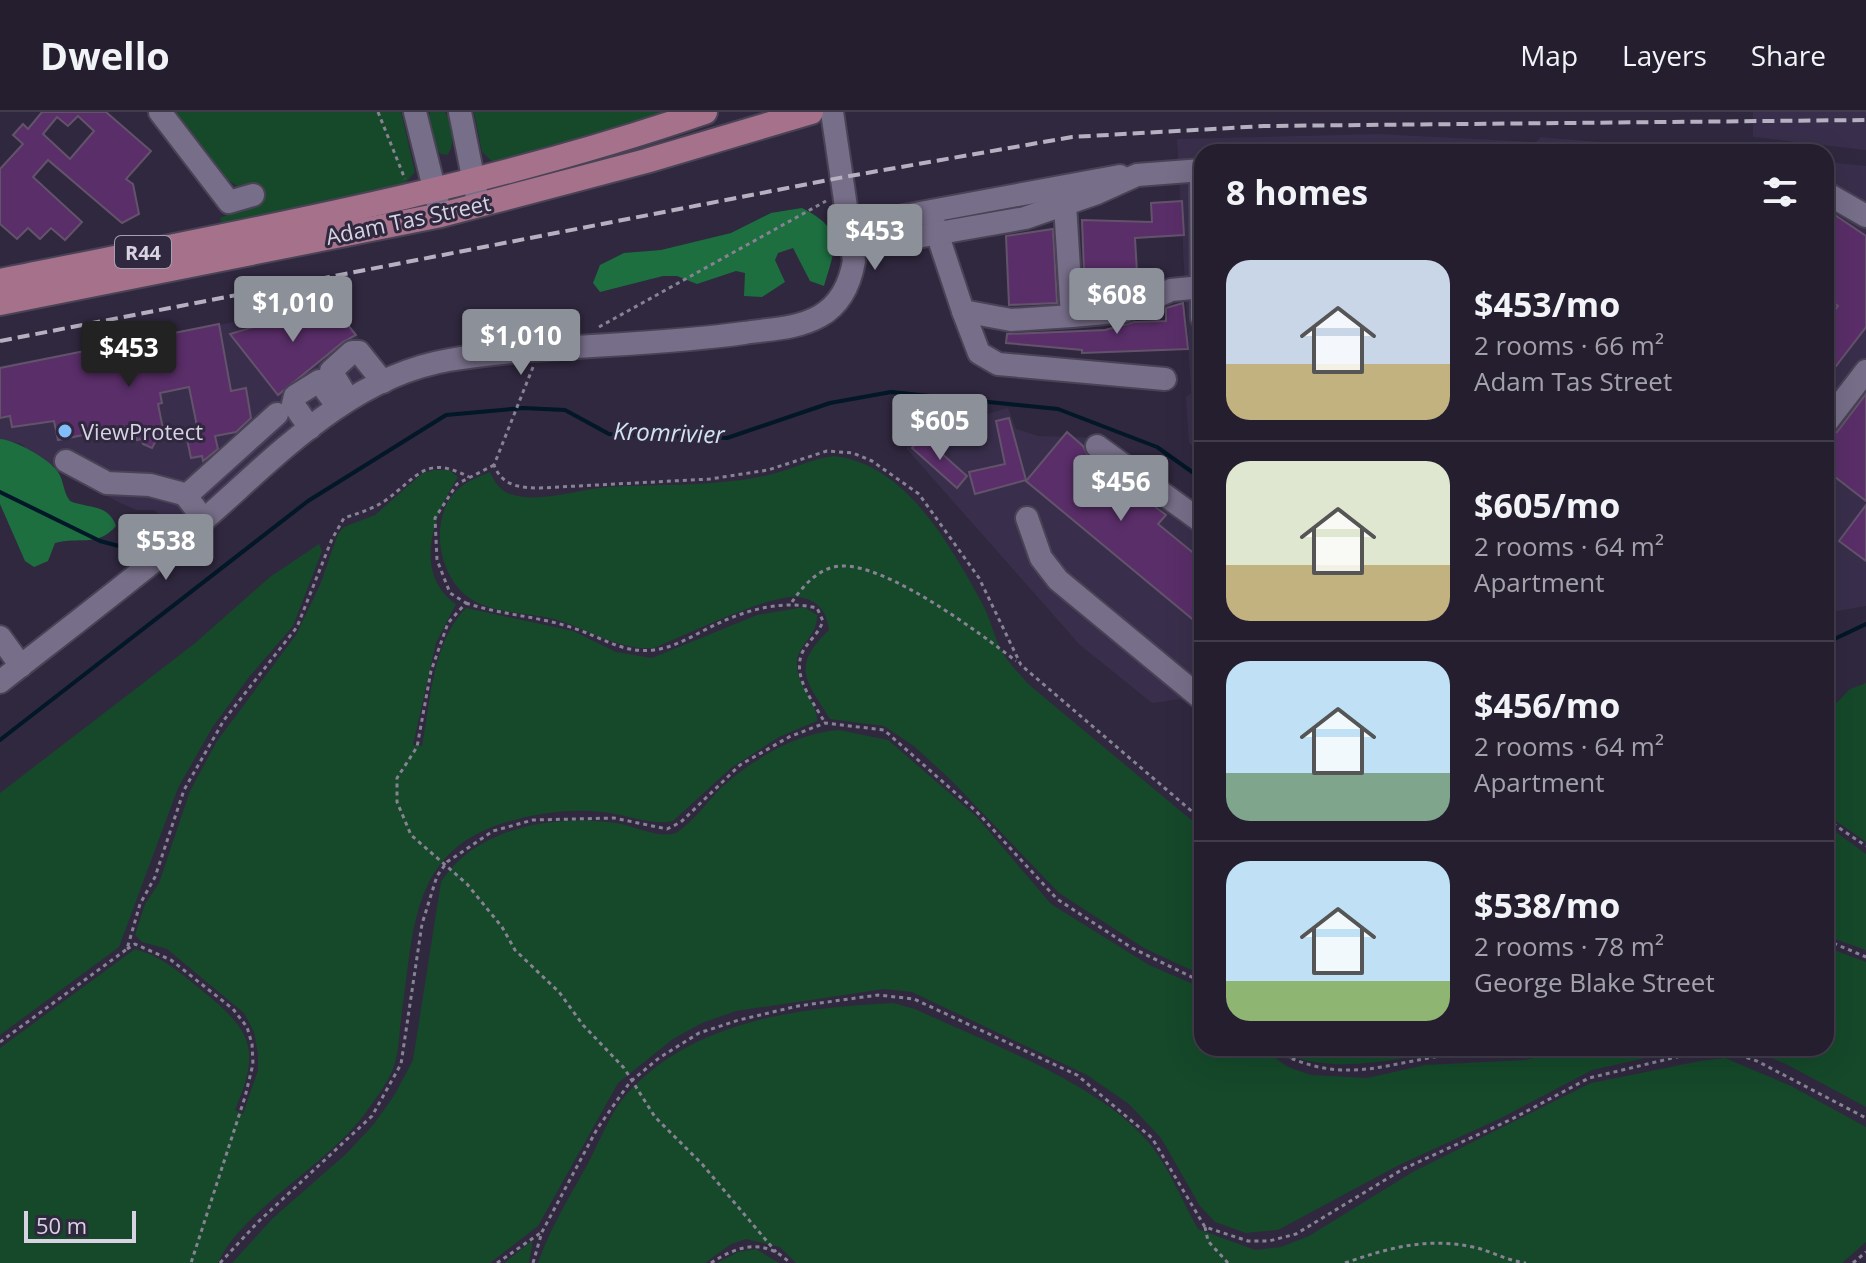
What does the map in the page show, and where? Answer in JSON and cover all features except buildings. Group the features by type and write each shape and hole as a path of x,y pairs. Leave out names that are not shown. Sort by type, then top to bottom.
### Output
{"main road":[{"name":"Adam Tas Street","path":"0,281 436,190 620,141 705,112"},
{"name":"Adam Tas Street","path":"0,303 441,215 811,112"}],"street":[{"path":"160,112 229,202 253,195"},
{"path":"415,112 441,215"},
{"path":"460,112 479,205"},
{"path":"0,682 204,520 303,433 343,403 383,382 448,360 706,339 805,323 829,310 840,299 852,270 852,237 832,112"},
{"path":"852,237 930,212 1094,178 1194,171"},
{"path":"852,237 938,235 1025,218 1137,175"},
{"path":"1834,198 1866,216"},
{"path":"1065,205 1072,316"},
{"path":"930,212 979,353 998,364 1165,379"},
{"path":"963,311 1011,320 1125,311 1171,290 1194,288"},
{"path":"343,403 331,371 352,352 359,352 383,382"},
{"path":"1834,413 1866,371"},
{"path":"303,433 293,404 295,396 314,381 319,381 343,403"},
{"path":"186,496 273,407 303,433"},
{"path":"1097,446 1194,516"},
{"path":"66,461 107,483 150,485 186,496 204,520"},
{"path":"1027,518 1041,558 1058,580 1194,692"},
{"path":"0,637 21,666"}],"path":[{"path":"378,112 395,162 406,181"},
{"path":"587,333 823,205 832,194"},
{"path":"534,364 494,465 457,484 435,518 437,560 450,593 466,603 497,613 573,628 631,652 659,649 720,622 792,602 817,608 823,621 818,635 803,651 799,668 805,689 825,723"},
{"path":"494,465 504,481 540,488 710,479 768,470 816,452 853,453 901,478 919,494 979,578 1021,665"},
{"path":"127,949 140,904 155,877 184,790 224,720 297,627 332,539 344,518 371,509 422,469 447,467 469,477"},
{"path":"792,602 810,579 839,566 852,568 920,595 949,612 1021,665 1194,813"},
{"path":"466,603 448,623 431,671 417,747 405,760 397,778 397,802 411,835 447,862 502,927 515,950 559,992 583,1025 624,1068 630,1082 655,1117 702,1164 776,1252 790,1263"},
{"path":"220,1263 258,1222 372,1116 380,1103 401,1064 422,924 437,876 447,862 493,831 533,820 614,818 667,829 681,822 740,765 805,729 825,723 884,730 976,811 1057,899 1132,948 1194,978"},
{"path":"1834,824 1866,846"},
{"path":"1834,943 1866,957"},
{"path":"0,1042 135,944 148,947 171,960 233,1009 247,1027 253,1064 191,1263"},
{"path":"533,1263 542,1232 597,1129 630,1082 659,1058 699,1033 739,1020 798,1006 878,995 914,999 1077,1075 1152,1138 1205,1227 1208,1241 1228,1263"},
{"path":"1285,1056 1341,1072 1378,1069 1447,1056"},
{"path":"1205,1227 1248,1241 1269,1241 1296,1234 1403,1169 1512,1119 1589,1078 1681,1056"},
{"path":"1741,1056 1757,1061 1866,1118"},
{"path":"497,1263 542,1232"},
{"path":"1345,1263 1396,1246 1437,1241 1477,1248 1501,1259 1526,1263"},
{"path":"711,1263 732,1249 753,1245 776,1252"},
{"path":"1853,1263 1866,1252"}],"shaded area":[{"path":"1753,112 1866,112 1866,150 1753,137"},
{"path":"1377,134 1536,142 1541,137 1622,144 1194,144 1194,447 1189,443 1186,397 1191,393 1177,139"},
{"path":"1834,163 1866,166 1866,606 1834,612"},
{"path":"331,304 385,370 313,411 178,529 154,510 137,510 118,502 30,453 22,444 0,439 0,366"},
{"path":"1008,408 1016,429 1038,436 1099,438 1111,442 1194,502 1194,703 1180,699 1152,703 1080,645 906,448 921,433"}],"green space":[{"path":"174,112 401,112 415,172 402,187 223,228 220,218 262,200 229,181"},
{"path":"430,112 445,112 450,122 452,140 447,155 437,150 432,140"},
{"path":"474,112 671,112 496,165 482,152"},
{"path":"802,208 825,224 834,240 824,286 810,281 793,248 778,253 775,260 785,282 762,297 744,296 745,273 736,271 697,284 677,276 663,276 600,292 593,283 600,265 624,253 661,250 731,233 771,213"},
{"path":"0,439 22,446 48,462 58,472 70,501 103,510 116,526 102,537 55,543 48,561 34,567 25,561 0,504"},
{"path":"834,456 860,462 883,474 904,491 923,511 956,557 985,609 1004,655 1027,683 1194,822 1194,971 1144,948 1059,893 952,781 914,746 884,726 830,719 806,673 810,654 829,630 824,612 811,601 799,597 769,602 727,616 654,648 642,648 619,643 561,621 503,611 471,599 450,576 440,544 440,527 451,497 465,484 490,472 506,493 533,497 608,487 749,479"},
{"path":"449,470 458,477 435,525 431,559 434,576 442,591 456,604 436,643 413,745 422,746 440,655 446,638 466,608 573,631 616,652 652,658 757,615 804,607 817,615 814,630 799,652 797,667 817,721 779,737 731,768 673,821 656,822 592,811 550,813 482,831 456,848 437,869 424,894 415,922 392,1072 354,1127 246,1225 229,1244 218,1263 0,1263 0,1048 135,949 176,970 216,1002 240,1027 249,1054 244,1088 235,1110 243,1114 258,1070 254,1032 244,1013 167,949 142,942 135,935 145,904 159,883 190,791 217,741 296,635 320,585 338,534 344,527 375,515 423,473"},
{"path":"319,544 322,551 293,626 249,677 212,728 178,788 119,947 0,1035 0,793 194,644 270,577"},
{"path":"1866,683 1866,842 1834,820 1834,706 1850,689"},
{"path":"839,730 888,740 976,816 1051,904 1149,965 1194,985 1194,1056 1272,1056 1288,1067 1311,1075 1367,1078 1425,1065 1526,1060 1541,1056 1654,1056 1592,1070 1501,1118 1399,1165 1278,1230 1246,1233 1215,1222 1200,1206 1161,1138 1129,1104 1087,1075 912,992 884,989 736,1011 702,1023 673,1039 618,1083 538,1226 490,1263 232,1263 273,1218 346,1154 374,1124 395,1094 413,1060 441,882 456,863 496,837 543,823 592,821 616,823 661,834 676,833 747,767 791,742"},
{"path":"1834,831 1866,854 1866,950 1834,939"},
{"path":"1834,950 1866,962 1866,1107 1767,1056 1834,1056"},
{"path":"893,1003 915,1009 1043,1067 1105,1104 1132,1125 1153,1148 1198,1229 1255,1250 1281,1247 1309,1236 1411,1173 1591,1083 1725,1058 1791,1086 1866,1127 1866,1242 1842,1263 796,1263 780,1247 746,1239 731,1244 705,1263 538,1263 554,1225 614,1112 625,1096 652,1070 714,1034 748,1023 820,1009"},
{"path":"1414,1056 1355,1064 1314,1062 1294,1057"},
{"path":"533,1240 529,1263 505,1263 508,1260"},
{"path":"756,1249 779,1263 717,1263 738,1252"}],"waterway":[{"name":"Kromrivier","path":"0,740 308,501 446,415 523,408 565,410 609,434 727,438 830,403 891,392 1058,409 1157,447 1194,473"},
{"name":"Kromrivier","path":"0,492 100,541 134,550"},
{"name":"Kromrivier","path":"1834,639 1866,624"}],"railway":[{"path":"0,341 844,177 1072,137 1264,126 1866,120"}],"place":[{"name":"ViewProtect","path":"65,431"}]}
